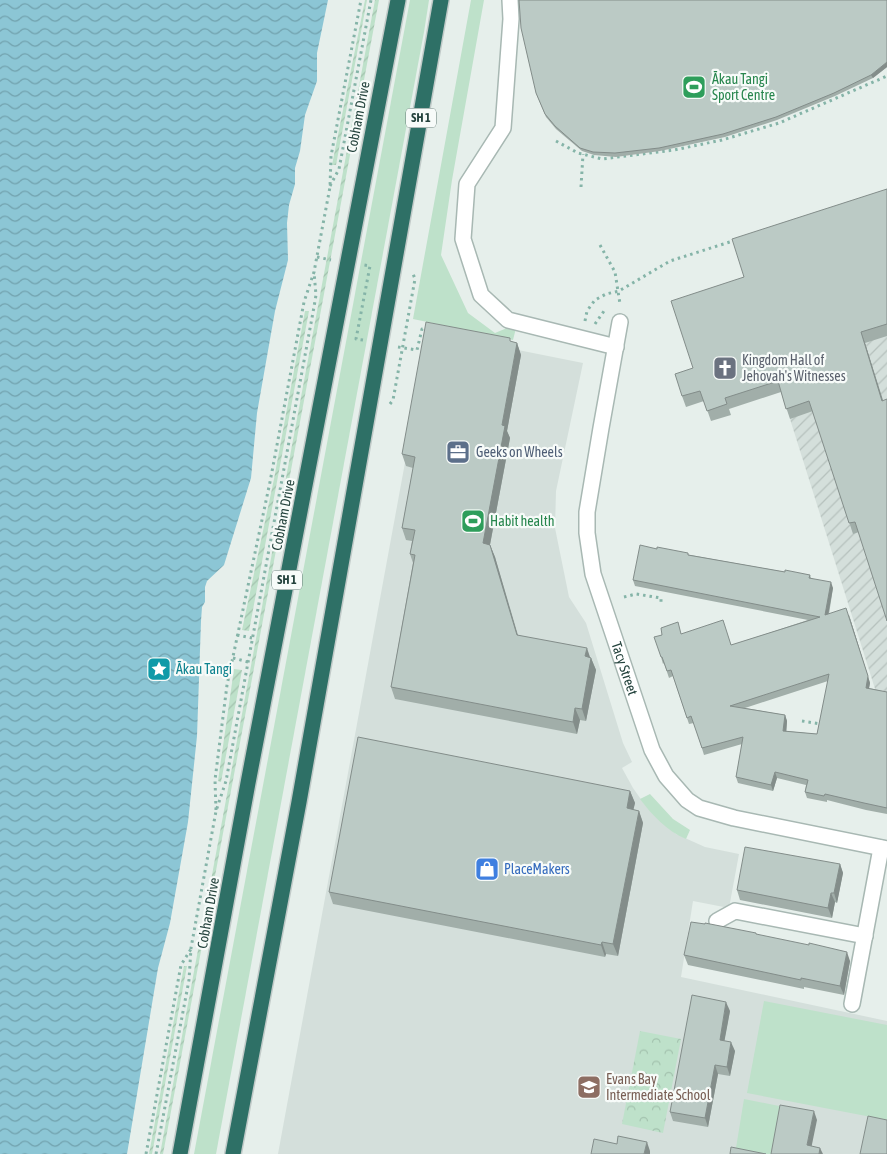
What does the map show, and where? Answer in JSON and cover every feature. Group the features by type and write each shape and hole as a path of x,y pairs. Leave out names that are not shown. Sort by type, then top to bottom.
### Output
{"highway":[{"name":"Cobham Drive","path":"180,1154 250,773 398,0"},
{"name":"SH 1","path":"233,1154 301,793 441,0"}],"street":[{"path":"510,0 511,19 503,128 467,184 463,239 481,294 508,320 616,347"},
{"name":"Tacy Street","path":"620,322 588,512 587,533 593,574 659,766 675,788 699,808 734,818 884,849"},
{"path":"852,1004 884,849"},
{"path":"717,920 735,911 865,936"}],"path":[{"path":"216,811 215,780 227,685 270,482 304,302 314,272 330,187 331,156 362,0"},
{"path":"330,187 339,169 371,0"},
{"path":"556,141 584,154 602,159 674,150 722,140 779,123 887,76"},
{"path":"581,187 584,154"},
{"path":"585,339 584,325 587,311 595,300 606,294 619,291 670,261 740,238"},
{"path":"600,246 616,272 619,298"},
{"path":"356,339 370,266"},
{"path":"156,1154 189,980 191,948 216,811 226,781 314,307 316,295 314,272"},
{"path":"393,400 415,279"},
{"path":"402,347 417,350 422,329 436,330"},
{"path":"624,597 636,594 661,598 661,605"},
{"path":"237,635 252,638"},
{"path":"233,658 248,662"},
{"path":"802,721 830,726"},
{"path":"146,1154 181,965 191,948"}],"shaded area":[{"path":"887,201 887,694 876,692 790,419"},
{"path":"429,332 583,363 556,491 555,528 569,597 586,623 623,743 632,762 622,768 645,805 676,834 705,847 739,854 729,908 693,901 681,977 887,1021 887,1154 278,1154"}],"green space":[{"path":"365,0 367,0 336,165 332,165"},
{"path":"375,0 379,0 163,1154 160,1154"},
{"path":"410,0 429,0 424,32 216,1154 194,1154"},
{"path":"471,0 484,0 452,180 441,255 468,313 495,333 512,326 516,328 513,340 413,319"},
{"path":"305,311 309,311 249,631 242,630 274,479"},
{"path":"234,669 242,670 221,782 218,781"},
{"path":"650,794 673,819 690,830 686,839 672,832 660,822 640,799"},
{"path":"184,966 187,966 152,1154 149,1154"},
{"path":"764,1001 887,1025 887,1120 747,1093"},
{"path":"640,1031 681,1039 663,1133 622,1124"},
{"path":"744,1099 784,1107 775,1154 735,1154"}],"water":[{"path":"0,0 328,0 317,53 317,81 305,115 300,151 295,168 295,184 289,205 287,223 288,260 275,311 257,413 251,478 224,565 207,581 205,587 205,602 202,607 201,621 197,736 188,822 170,923 158,968 127,1154 0,1154"}],"building":[{"name":"Ākau Tangi Sport Centre","path":"519,0 887,0 887,62 871,75 834,93 776,117 723,134 659,148 615,153 593,152 580,148 555,126 545,114 536,93 521,28"},
{"path":"887,189 887,324 861,332 882,401 887,399 887,621 855,522 849,523 809,401 786,409 778,381 725,398 727,404 707,411 700,391 682,396 675,374 693,368 671,301 744,277 732,239"},
{"path":"426,322 510,338 510,341 517,343 502,425 505,426 483,543 490,545 517,635 587,648 585,656 591,658 582,709 575,708 573,722 391,687 415,555 410,554 415,530 402,528 415,457 402,454"},
{"path":"640,545 785,572 785,570 810,575 809,578 831,582 825,615 846,608 868,676 866,688 887,692 887,808 825,794 824,796 805,792 808,780 775,772 771,785 736,777 743,737 702,748 691,716 687,718 671,670 667,671 654,637 662,635 661,628 678,622 681,634 723,620 731,645 820,617 633,580","holes":["829,674 817,734 783,731 785,715 730,706"]},
{"name":"PlaceMakers","path":"358,737 630,791 627,808 639,811 613,944 602,942 601,945 329,892"},
{"path":"745,847 840,864 834,893 831,893 828,908 737,890"},
{"path":"691,922 705,923 809,945 809,943 847,952 840,986 801,978 801,980 684,955"},
{"path":"692,995 726,1002 720,1040 731,1042 727,1067 715,1065 705,1118 670,1112"},
{"path":"780,1105 814,1111 807,1145 820,1148 819,1154 771,1154"},
{"path":"868,1116 887,1120 887,1154 860,1154"},
{"path":"618,1136 647,1142 644,1154 591,1154 594,1139 617,1144"},
{"path":"731,1147 766,1154 730,1154"}],"place":[{"name":"Ākau Tangi Sport Centre","path":"694,87"},
{"name":"Kingdom Hall of Jehovah's Witnesses","path":"725,368"},
{"name":"Geeks on Wheels","path":"458,452"},
{"name":"Habit health","path":"473,521"},
{"name":"Ākau Tangi","path":"159,669"},
{"name":"PlaceMakers","path":"487,869"},
{"name":"Evans Bay Intermediate School","path":"589,1087"}]}
